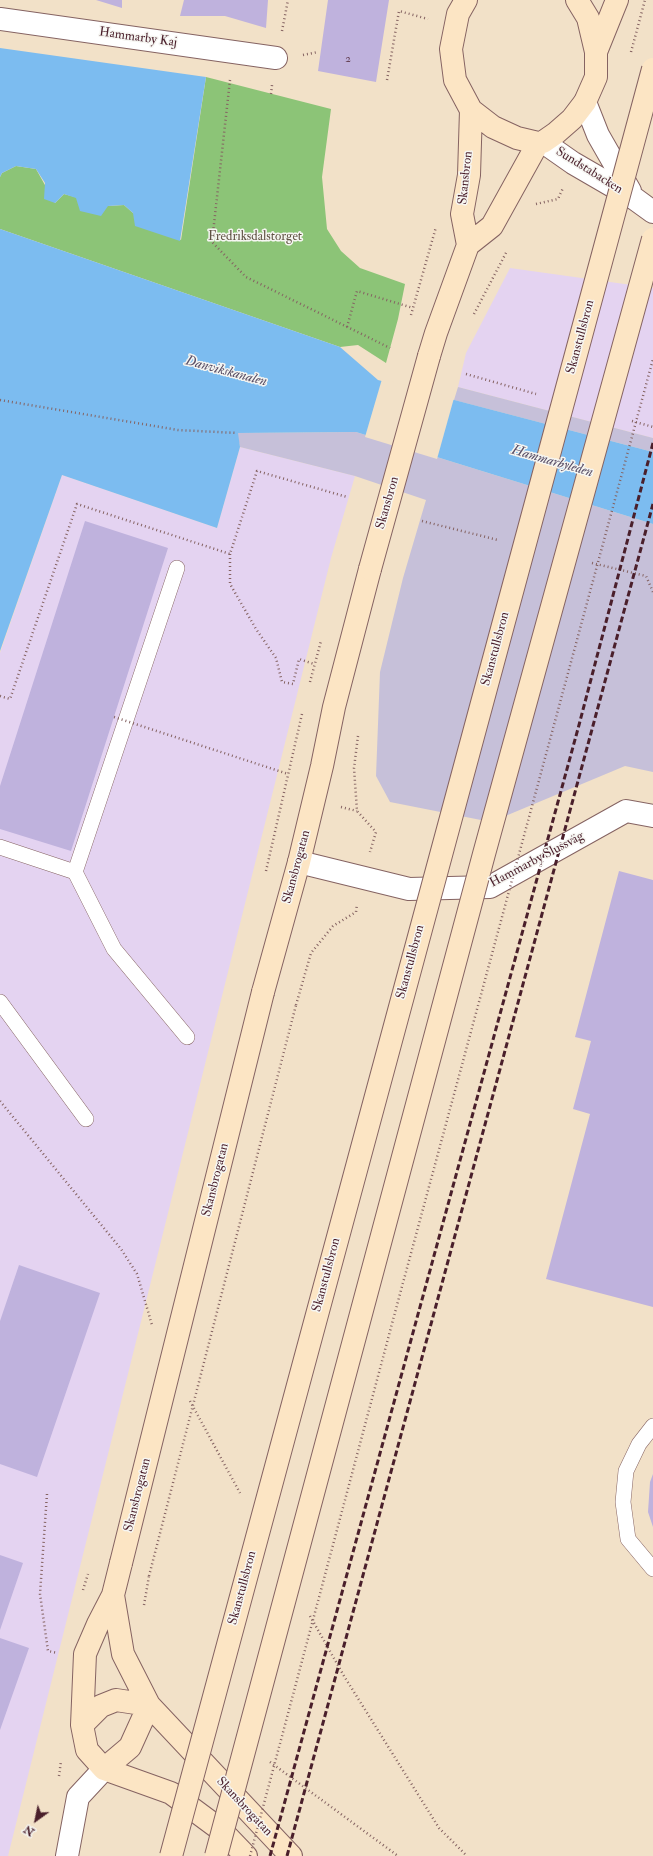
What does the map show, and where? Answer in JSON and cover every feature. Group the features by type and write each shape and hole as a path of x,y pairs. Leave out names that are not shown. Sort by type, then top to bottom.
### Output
{"main road":[{"path":"466,0 458,14 451,49 456,80 471,110 493,127 517,138 540,142"},
{"path":"468,245 492,226 540,142 572,120 585,102 596,77 596,52 588,18 577,0"},
{"path":"596,52 617,0"},
{"name":"Skanstullsbron","path":"171,1856 653,69"},
{"name":"Skansbron","path":"322,766 334,707 370,569 436,333 468,245 462,214 469,175 471,110"},
{"path":"216,1856 482,861 653,239"},
{"name":"Skansbrogatan","path":"246,1856 221,1830 172,1793 104,1769 87,1750 82,1725 86,1654 98,1624 113,1595 263,992 322,766"},
{"name":"Skansbrogatan","path":"113,1595 123,1654 149,1705 291,1856"},
{"path":"82,1725 101,1706 116,1700 149,1705 130,1747 104,1769"}],"street":[{"name":"Hammarby Kaj","path":"0,19 276,58"},
{"name":"Sundstabacken","path":"585,102 598,135 635,199"},
{"name":"Sundstabacken","path":"540,142 572,163 635,199 653,212"},
{"name":"Hammarby Slussväg","path":"298,862 409,890 490,887 626,811 653,816"},
{"path":"67,1856 78,1797 104,1769"}],"lane":[{"path":"75,872 177,568"},
{"path":"0,847 75,872 114,949 187,1037"},
{"path":"0,1002 86,1119"},
{"path":"653,1426 639,1444 626,1471 623,1502 628,1539 653,1569"}],"path":[{"path":"288,0 288,6"},
{"path":"387,80 399,11 428,19"},
{"path":"234,52 212,242 246,277 390,348"},
{"path":"409,321 435,228"},
{"path":"473,317 500,263"},
{"path":"347,328 357,291 413,308"},
{"path":"250,1856 396,1305 653,359"},
{"path":"0,400 178,430 238,433"},
{"path":"314,664 299,659 293,684 282,682 276,658 256,629 230,584 230,554 257,471 347,497"},
{"path":"0,696 10,698 78,504 230,554"},
{"path":"309,686 322,635"},
{"path":"266,871 304,708"},
{"path":"114,717 288,774"},
{"path":"149,1576 296,1005"},
{"path":"0,1101 121,1249 137,1274 153,1327"},
{"path":"188,1396 244,1500"},
{"path":"47,1494 40,1594 48,1650 62,1654"},
{"path":"309,1615 348,1682 439,1828 467,1856"}],"shaded area":[{"path":"510,268 653,288 653,438 458,387 466,353"},
{"path":"458,387 653,438 653,452 454,400"},
{"path":"356,432 653,524 653,772 625,766 491,822 390,802 376,776 380,672 403,578 426,500 355,476 240,447 237,433"},
{"path":"240,447 355,476 331,558 8,1856 0,1856 0,653 62,475 217,528"}],"green space":[{"name":"Fredriksdalstorget","path":"206,77 331,109 322,177 327,229 341,251 360,268 405,284 398,319 386,363 358,345 340,347 0,229 0,177 2,173 16,166 36,169 55,203 64,194 108,206 124,205 133,213 181,240"}],"water":[{"path":"0,48 206,77 180,241 135,226 133,213 124,205 108,206 101,216 80,211 76,198 64,194 55,203 44,199 45,183 36,169 16,166 2,173 0,177"},
{"path":"0,229 340,347 378,380 653,452 653,524 356,432 238,433 240,447 217,528 62,475 0,651"}],"pier":[{"path":"382,379 454,398 437,459 365,437"}],"building":[{"path":"96,0 122,0 122,8"},
{"path":"184,0 268,0 266,28 225,16 180,16"},
{"path":"328,0 389,0 376,82 318,71"},
{"path":"85,521 168,548 71,851 0,829 0,786"},
{"path":"619,871 653,880 653,1307 546,1279 590,1114 573,1109 591,1041 575,1037"},
{"path":"19,1265 100,1293 37,1477 0,1464 0,1321"},
{"path":"653,1474 653,1527 648,1512 650,1482"},
{"path":"0,1555 23,1563 0,1630"},
{"path":"0,1638 29,1648 0,1730"}],"railway":[{"path":"270,1856 579,725 653,443"},
{"path":"287,1856 653,504"}],"water label":[{"name":"Danvikskanalen","path":"226,372"},
{"name":"Hammarbyleden","path":"552,462"}]}
